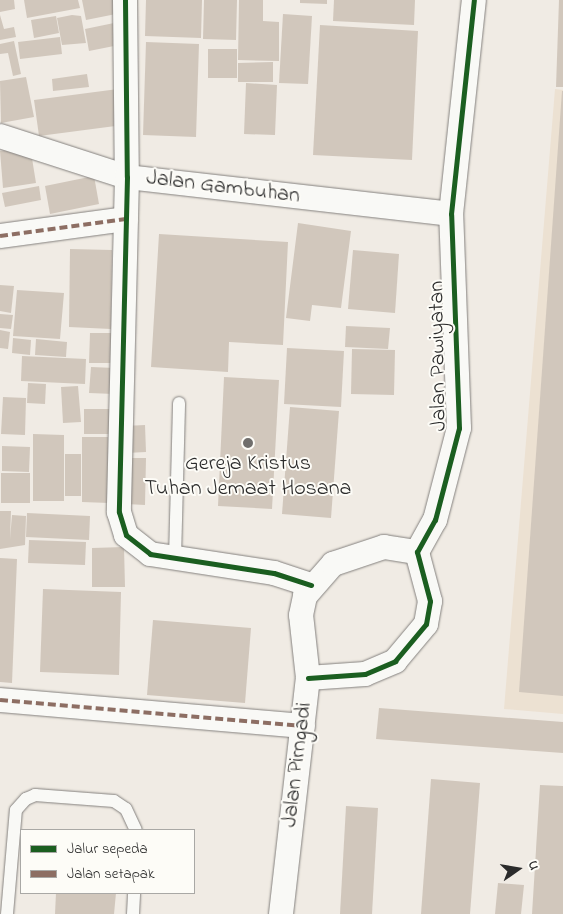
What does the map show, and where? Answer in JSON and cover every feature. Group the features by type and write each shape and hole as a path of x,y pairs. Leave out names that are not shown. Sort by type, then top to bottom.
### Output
{"street":[{"path":"125,0 127,178 119,512 133,544 150,554 274,573 311,585"},
{"name":"Jalan Pawiyatan","path":"417,552 435,520 459,428 451,214 474,0"},
{"name":"Jalan Gambuhan","path":"0,136 127,178 451,214"},
{"path":"0,236 126,219"},
{"name":"Jalan Pirngadi","path":"281,914 308,678 301,614 311,585 333,564 357,555 384,547 417,552"},
{"path":"308,678 366,674 395,661 415,642 426,624 430,601 417,552"},
{"path":"0,700 302,726"}],"lane":[{"path":"175,558 179,403"},
{"path":"7,914 16,810 26,799 35,795 114,801 126,809 136,829"},
{"path":"133,914 134,894"}],"shaded area":[{"path":"555,89 563,90 563,714 504,709"}],"building":[{"path":"0,0 14,0 15,9 0,12"},
{"path":"24,0 78,0 80,8 27,18"},
{"path":"82,0 119,0 121,13 86,20"},
{"path":"146,0 202,0 201,38 145,36"},
{"path":"204,0 237,0 236,40 203,39"},
{"path":"239,0 263,0 263,21 279,22 279,61 238,60"},
{"path":"300,0 327,0 327,4 300,3"},
{"path":"334,0 415,0 414,25 333,21"},
{"path":"559,0 563,0 563,87 556,87"},
{"path":"283,14 312,16 308,84 279,83"},
{"path":"0,15 4,29 14,27 16,37 0,40"},
{"path":"72,15 81,16 86,43 62,45 57,18"},
{"path":"56,16 59,33 34,38 31,20"},
{"path":"114,23 119,45 89,51 85,29"},
{"path":"320,25 418,31 412,160 313,155"},
{"path":"60,37 62,54 20,59 18,42"},
{"path":"14,41 21,74 13,76 8,53 0,54 0,44"},
{"path":"146,42 199,44 196,137 143,135"},
{"path":"208,49 237,49 237,78 208,78"},
{"path":"273,62 273,82 238,82 238,63"},
{"path":"87,74 89,87 53,91 52,79"},
{"path":"26,77 34,117 1,123 0,81"},
{"path":"246,83 277,85 275,135 244,134"},
{"path":"118,89 123,125 39,136 34,100"},
{"path":"563,91 563,696 519,692"},
{"path":"30,146 36,183 3,188 0,151"},
{"path":"94,176 99,204 50,214 45,186"},
{"path":"39,186 41,200 5,207 2,193"},
{"path":"298,223 351,231 341,308 312,305 310,321 286,318"},
{"path":"159,234 288,242 283,345 229,342 228,372 151,367"},
{"path":"70,249 112,250 111,329 69,327"},
{"path":"353,250 399,254 395,313 348,309"},
{"path":"0,285 14,286 11,313 0,311"},
{"path":"17,290 64,293 60,339 13,336"},
{"path":"0,314 13,315 11,329 0,328"},
{"path":"346,326 390,328 388,349 345,347"},
{"path":"0,330 10,332 8,349 0,348"},
{"path":"90,333 117,333 117,363 89,363"},
{"path":"13,338 31,340 30,355 12,353"},
{"path":"36,339 67,342 66,357 35,355"},
{"path":"287,348 344,351 341,407 284,404"},
{"path":"352,349 395,350 394,395 351,394"},
{"path":"22,356 86,359 85,384 21,381"},
{"path":"91,367 115,368 114,394 89,393"},
{"name":"Gereja Kristus Tuhan Jemaat Hosana","path":"224,377 279,380 272,509 218,506"},
{"path":"28,383 46,384 45,404 27,403"},
{"path":"78,386 81,422 63,423 61,387"},
{"path":"3,397 26,398 25,435 1,434"},
{"path":"290,407 339,411 331,518 282,514"},
{"path":"84,409 110,409 111,434 84,434"},
{"path":"145,425 146,452 126,453 125,426"},
{"path":"33,434 64,435 64,501 33,501"},
{"path":"82,437 108,437 109,503 82,502"},
{"path":"2,446 30,447 29,472 2,471"},
{"path":"65,454 81,454 81,496 65,496"},
{"path":"127,458 146,458 145,505 126,504"},
{"path":"1,473 30,473 30,503 1,503"},
{"path":"0,511 11,511 10,539 12,515 26,516 25,545 0,549"},
{"path":"27,513 90,516 89,540 26,537"},
{"path":"29,540 86,542 85,565 28,563"},
{"path":"124,547 125,587 92,587 92,548"},
{"path":"0,558 17,559 12,683 0,682"},
{"path":"43,589 121,592 119,675 40,672"},
{"path":"153,620 251,628 245,703 147,695"},
{"path":"379,708 563,722 563,753 376,739"},
{"path":"431,779 480,783 470,914 421,914"},
{"path":"540,785 563,786 563,914 532,914"},
{"path":"346,806 378,808 372,914 340,914"},
{"path":"498,883 524,885 521,914 495,914"},
{"path":"56,894 116,894 114,914 55,914"}],"marked path":[{"path":"0,236 126,219"},
{"path":"0,700 303,726"}],"cycle path":[{"path":"125,0 127,177 119,512 126,535 150,554 274,573 311,585"},
{"path":"308,678 365,674 395,661 426,624 430,601 417,552 435,520 459,428 451,214 474,0"}],"place":[{"name":"Gereja Kristus Tuhan Jemaat Hosana","path":"248,443"}]}
